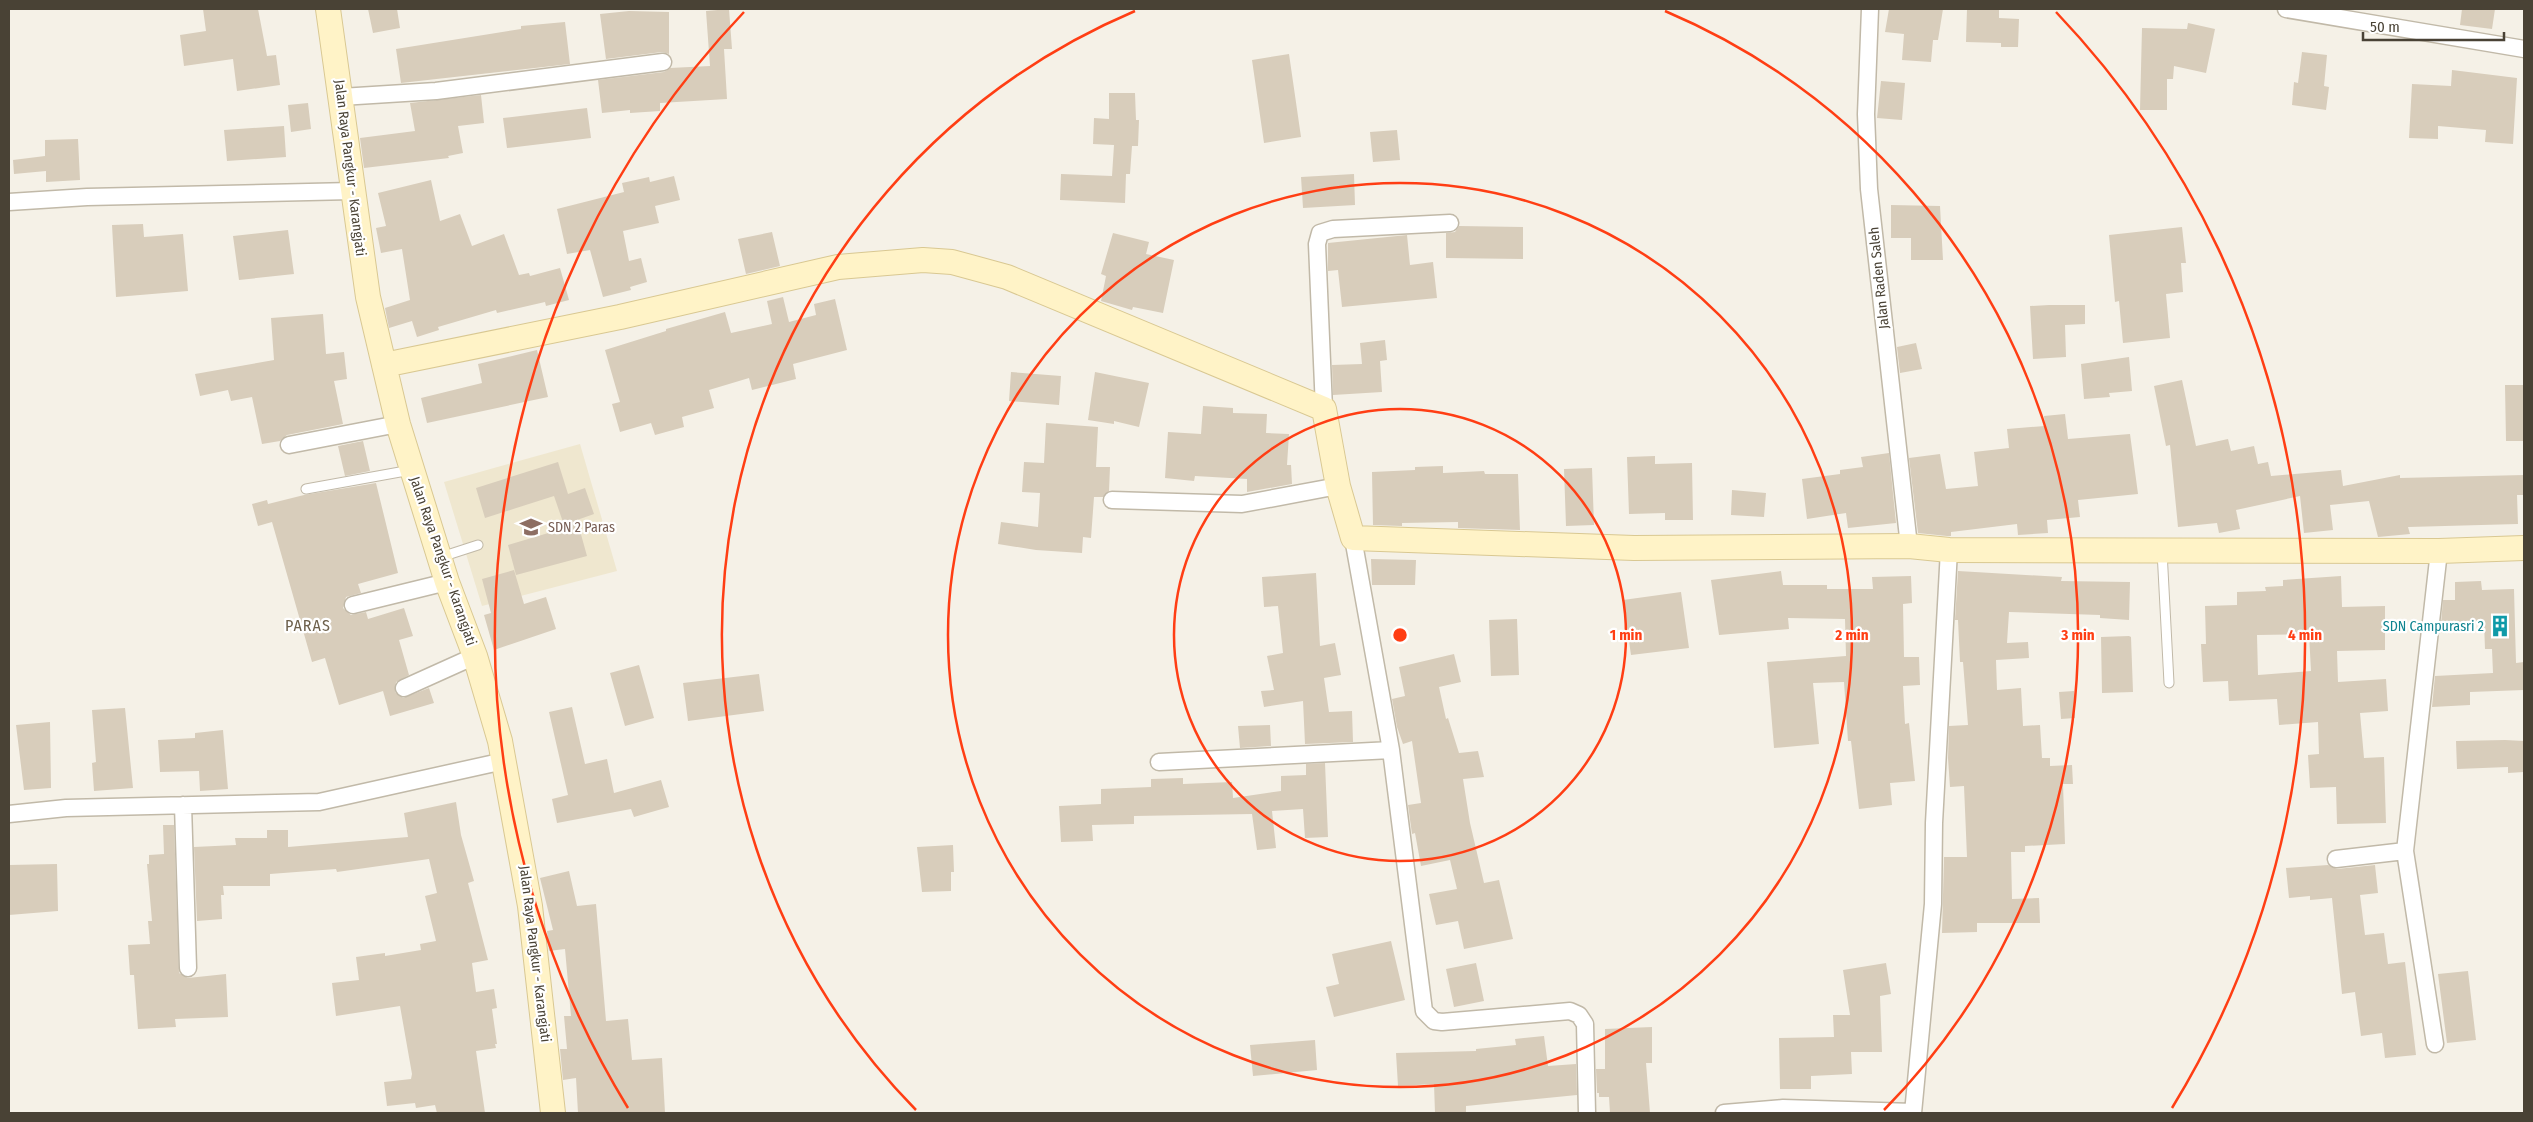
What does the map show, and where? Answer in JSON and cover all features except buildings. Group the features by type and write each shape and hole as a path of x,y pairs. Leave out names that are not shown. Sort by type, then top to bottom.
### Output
{"street":[{"name":"Jalan Raya Pangkur - Karangjati","path":"328,9 368,297 398,424 439,558 475,656 504,761 530,906 553,1113"},
{"name":"Jalan Raden Saleh","path":"1870,9 1866,114 1869,189 1909,546"},
{"path":"2286,9 2524,49"},
{"path":"341,97 436,91 663,62"},
{"path":"9,202 87,197 352,191"},
{"path":"1450,223 1333,229 1320,233 1317,244 1324,410 1338,486 1353,538 1391,750 1424,1011 1434,1021 1442,1022 1570,1011 1579,1015 1585,1024 1586,1113"},
{"path":"384,365 620,317 838,267 923,260 952,262 1007,277 1324,410"},
{"path":"289,445 398,424"},
{"path":"1112,500 1242,504 1338,486"},
{"path":"1353,538 1634,548 1909,546 1949,550 2438,551 2524,548"},
{"path":"1724,1113 1783,1108 1913,1112 1933,904 1934,823 1949,550"},
{"path":"2435,1044 2405,851 2438,551"},
{"path":"353,605 447,582"},
{"path":"404,688 475,656"},
{"path":"1159,762 1391,750"},
{"path":"9,814 66,808 319,802 504,761"},
{"path":"183,805 188,968"},
{"path":"2336,859 2405,851"}],"lane":[{"path":"306,489 412,470"},
{"path":"439,558 478,545"},
{"path":"2162,550 2169,683"}],"shaded area":[{"name":"SDN 2 Paras","path":"580,444 617,571 482,606 444,482"}],"place":[{"name":"SDN 2 Paras","path":"531,527"},
{"name":"SDN Campurasri 2","path":"2500,626"}],"district":[{"name":"PARAS","path":"308,625"}]}
